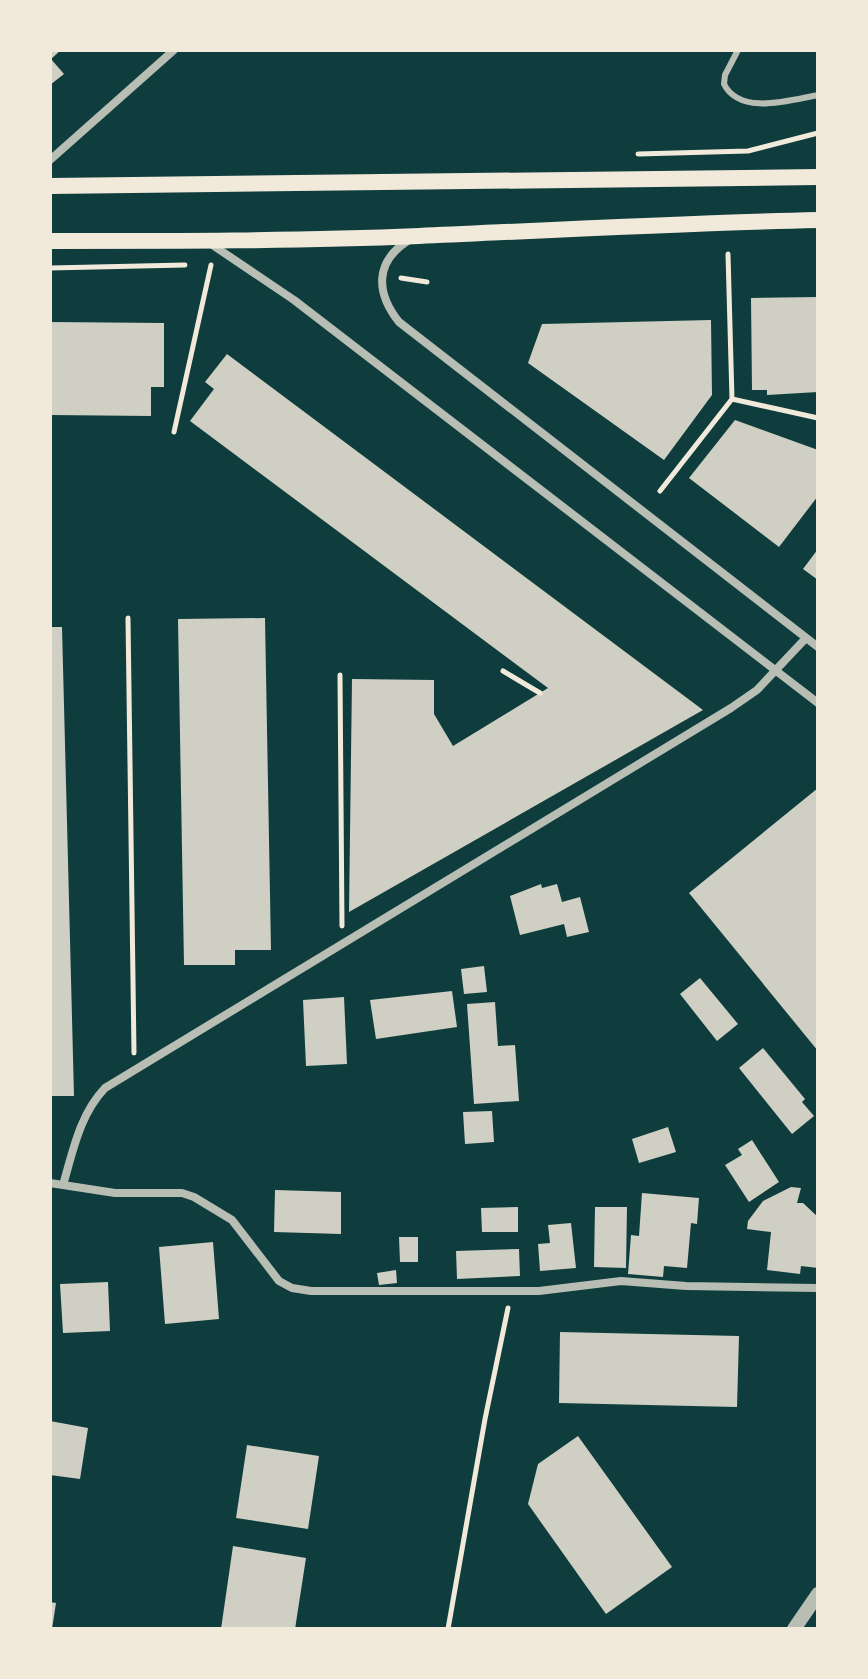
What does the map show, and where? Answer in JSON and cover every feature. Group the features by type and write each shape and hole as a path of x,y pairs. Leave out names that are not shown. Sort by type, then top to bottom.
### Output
{"main road":[{"path":"50,186 818,177"},
{"path":"50,241 417,236 818,220"}],"street":[{"path":"50,160 174,50"},
{"path":"417,236 394,252 382,276 382,292 387,307 399,322 818,647"},
{"path":"207,241 294,300 818,703"},
{"path":"63,1185 81,1126 92,1102 105,1088 731,708 757,690 806,638"},
{"path":"50,1183 115,1193 182,1193 204,1201 232,1220 279,1281 292,1288 311,1291 539,1291 621,1281 686,1286 818,1288"},
{"path":"794,1629 818,1594"}],"lane":[{"path":"738,50 725,75 724,84 736,100 755,104 818,95"}],"path":[{"path":"660,491 732,399 728,254"},
{"path":"50,268 213,265 174,432"},
{"path":"401,278 427,282"},
{"path":"732,399 818,418"},
{"path":"128,618 134,1053"},
{"path":"503,671 540,693"},
{"path":"340,675 342,931"},
{"path":"448,1629 511,1291"}],"building":[{"path":"50,50 61,50 51,59 64,74 50,85"},
{"path":"818,297 818,392 767,395 767,390 752,390 751,298"},
{"path":"711,320 712,395 664,460 528,363 542,324"},
{"path":"50,322 164,323 164,387 151,387 151,416 50,415"},
{"path":"227,354 703,710 349,912 352,679 434,680 434,714 453,746 548,688 190,421 214,389 205,382"},
{"path":"735,420 818,450 818,496 779,547 689,478"},
{"path":"818,549 818,580 803,569"},
{"path":"265,618 271,950 235,950 235,965 184,965 178,619"},
{"path":"50,627 62,627 74,1096 50,1096"},
{"path":"818,788 818,1051 689,893"},
{"path":"541,884 542,888 557,884 562,902 580,897 589,932 567,937 564,924 520,935 510,896"},
{"path":"484,966 487,992 464,994 461,969"},
{"path":"700,978 738,1024 717,1041 680,994"},
{"path":"452,991 457,1027 376,1039 370,1000"},
{"path":"344,997 347,1064 306,1066 303,1000"},
{"path":"495,1002 498,1046 515,1045 519,1101 474,1104 467,1004"},
{"path":"763,1048 805,1099 802,1102 814,1116 792,1134 739,1068"},
{"path":"492,1111 494,1142 465,1144 463,1112"},
{"path":"668,1127 676,1152 639,1163 632,1139"},
{"path":"752,1140 779,1182 749,1202 725,1165 742,1155 738,1149"},
{"path":"791,1187 801,1188 797,1203 803,1203 818,1217 818,1268 801,1266 800,1274 767,1270 771,1232 747,1229 748,1221 763,1201"},
{"path":"275,1190 341,1192 341,1234 274,1232"},
{"path":"642,1193 699,1198 697,1224 691,1223 687,1268 664,1266 663,1277 628,1274 631,1235 639,1236"},
{"path":"518,1207 518,1232 482,1232 481,1208"},
{"path":"595,1207 627,1207 626,1268 594,1267"},
{"path":"571,1223 576,1268 540,1271 538,1244 550,1243 548,1225"},
{"path":"399,1237 418,1237 418,1262 400,1262"},
{"path":"213,1242 219,1319 165,1324 159,1247"},
{"path":"519,1249 520,1276 457,1279 456,1251"},
{"path":"396,1270 397,1283 379,1285 377,1273"},
{"path":"108,1282 110,1331 63,1333 60,1284"},
{"path":"560,1332 739,1336 737,1407 559,1403"},
{"path":"50,1421 88,1428 80,1479 50,1475"},
{"path":"578,1436 672,1567 606,1614 528,1504 538,1464"},
{"path":"247,1445 319,1456 308,1529 236,1518"},
{"path":"233,1546 306,1558 295,1629 221,1629"},
{"path":"50,1602 56,1603 52,1629 50,1629"}]}
